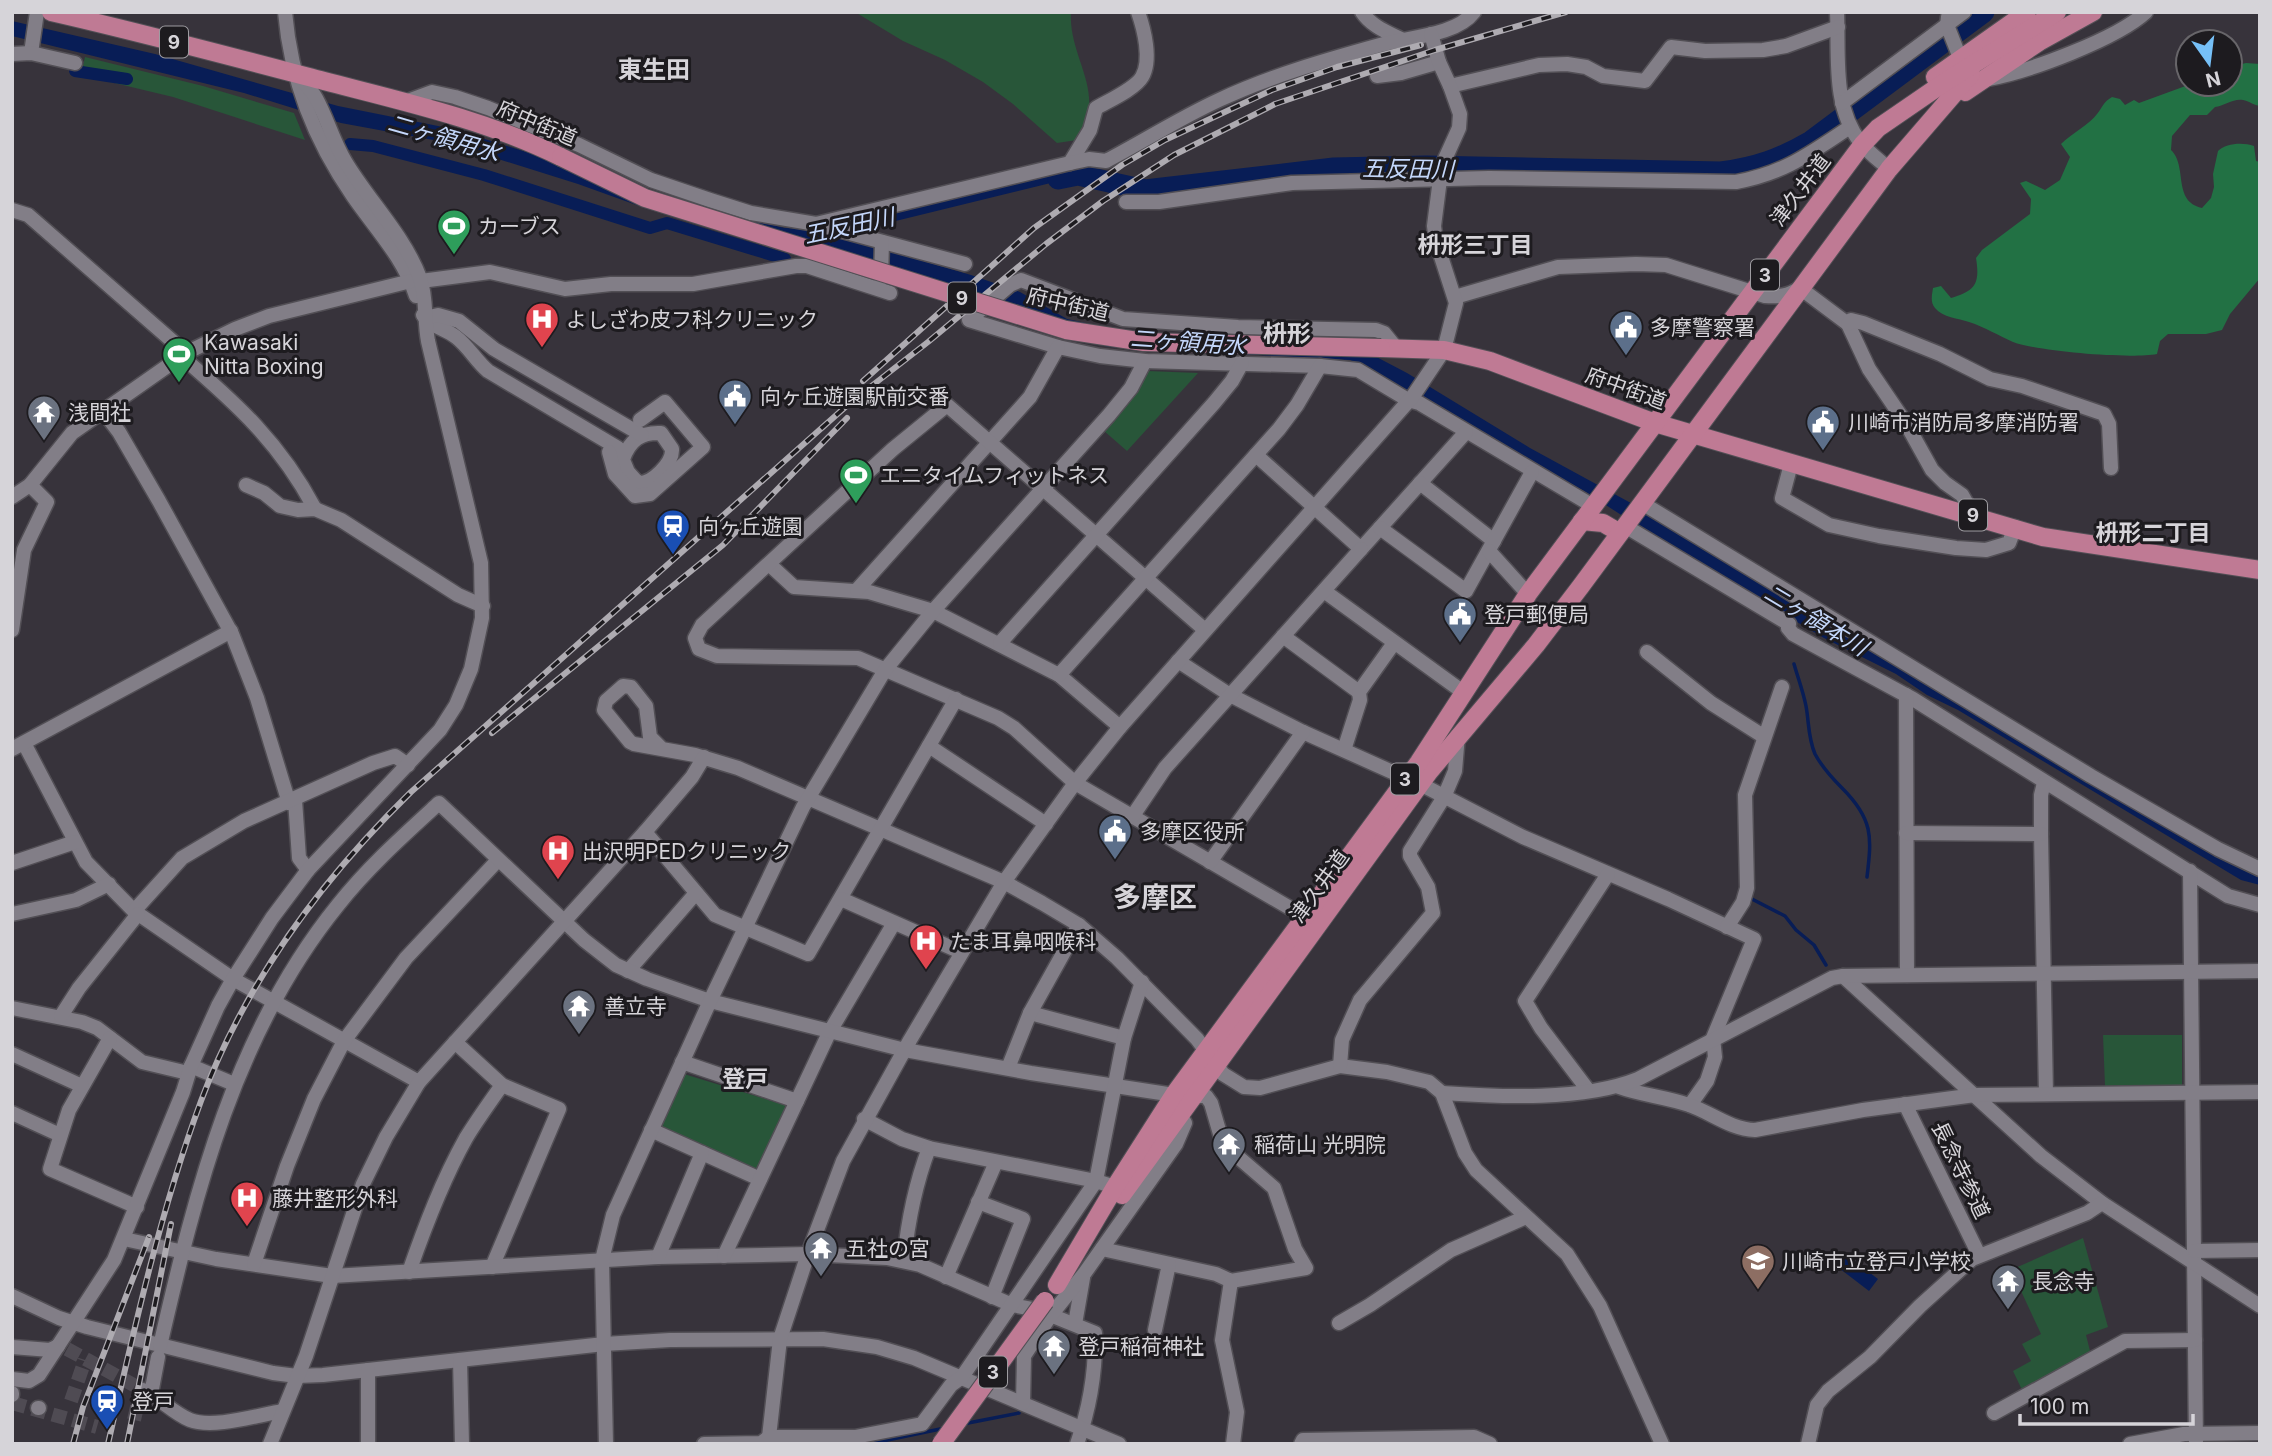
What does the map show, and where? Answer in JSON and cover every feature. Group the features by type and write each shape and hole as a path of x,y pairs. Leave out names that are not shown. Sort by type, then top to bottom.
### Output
{"main road":[{"name":"府中街道","path":"51,12 458,116 520,137 645,198 1066,330 1144,342 1444,350 1490,361 1692,435 2043,537 2260,570"},
{"name":"3","path":"1878,128 1912,95 1951,33 2027,12"},
{"name":"津久井道","path":"1048,1308 1057,1285 1174,1095 1211,1058 1413,781 1463,692 1528,594 1862,145 1878,128 1945,82 2057,12"},
{"name":"3","path":"1932,120 1980,80 2092,12"},
{"name":"津久井道","path":"1641,505 1889,169 1954,92 1989,56"},
{"name":"3","path":"1625,527 1641,505"},
{"path":"1582,521 1625,527"},
{"name":"津久井道","path":"1413,781 1458,735 1536,645 1625,527"},
{"name":"津久井道","path":"1057,1285 1194,1096 1211,1058"},
{"name":"3","path":"941,1444 1048,1308"}],"street":[{"path":"285,12 288,49 301,91 322,130"},
{"path":"1070,163 1090,130 1096,108 1136,84 1142,77 1145,68 1146,36 1138,12"},
{"path":"1362,12 1367,20 1377,27 1401,39"},
{"path":"821,226 1070,163 1089,159 1106,161 1221,99 1327,60 1464,23 1474,12"},
{"path":"1842,105 1951,33 1964,12"},
{"path":"1980,80 2009,75 2102,39 2138,20 2146,12"},
{"path":"31,50 36,19"},
{"path":"1450,86 1539,65 1586,67 1603,76 1645,81 1671,47 1705,51 1763,50 1786,46 1838,20 1839,87 1842,105 1849,124 1862,145 1889,169"},
{"path":"769,1437 780,1339 843,1161 864,1119 1004,882 1075,783 1120,727 1411,398 1444,350 1456,303 1434,226 1441,177 1460,128 1460,114 1431,34"},
{"path":"12,54 31,50 75,63"},
{"path":"1377,76 1402,74 1439,62"},
{"path":"12,1379 34,1379 63,1347 73,1323 101,1282 124,1239 190,1070 233,979 272,918 308,870 440,730 463,692 475,655 482,606 479,551 425,318 425,301 416,281 333,165 322,130 316,97 296,73"},
{"path":"405,102 432,92 455,97 579,145 651,180 751,213 821,226 882,245 965,264"},
{"path":"1126,202 1159,202 1293,183 1441,177 1736,182 1774,173 1801,161 1849,124"},
{"path":"12,210 28,215 184,354 256,424 296,475 315,509"},
{"path":"12,219 28,215"},
{"path":"12,497 30,485 67,438 103,411 184,354 269,316 416,281 490,272 565,289 611,284 693,284 807,266 884,289 882,245"},
{"path":"1455,297 1541,270 1612,265 1666,265 1752,293 1779,297 1800,289 1848,324 1869,369 1907,425 1932,470 1962,495 1974,516"},
{"path":"1389,348 1384,333 1376,330 1238,327 1123,319 1021,280 1010,285 969,320 1058,347 1100,356 1146,361 1320,366 1358,370 1411,398 1532,472 1594,504"},
{"path":"438,315 459,321 494,349 621,423 661,433 673,449 669,462 647,482 638,483 628,472 618,448 610,447 488,371 456,337 435,327 425,318 438,315"},
{"path":"1848,324 1851,320 1863,323 1940,354 1990,380 2022,386 2104,414 2109,424 2111,468"},
{"path":"857,590 1030,397 1058,347"},
{"path":"606,1444 602,1259 613,1215 682,1062 808,797 885,670 933,611 1131,388 1146,361"},
{"path":"1000,643 1214,403 1232,381 1242,363"},
{"path":"1059,675 1256,455 1297,405 1320,366"},
{"path":"610,447 615,474 635,496 650,494 703,447 665,402 641,428 623,459"},
{"path":"1205,630 947,405 893,449 697,632 695,644 710,655 722,656 858,657 956,699 1014,728 1075,783 1311,921"},
{"path":"103,411 119,432 153,489 231,631 292,801 299,858 308,870"},
{"path":"610,447 621,439 624,428 621,423"},
{"path":"1132,817 1165,768 1466,432"},
{"path":"1256,455 1361,549"},
{"path":"1791,464 1782,498 1829,525 1879,536 1986,550 2009,543 2014,527"},
{"path":"1380,528 1466,590 1532,472"},
{"path":"1420,483 1492,546 1528,594"},
{"path":"12,630 24,550 47,502 30,485"},
{"path":"246,485 264,493 280,506 298,510 315,509 341,520 458,595 482,606"},
{"path":"1641,505 2091,776 2218,849 2260,869"},
{"path":"1625,527 1788,624 1793,634 1906,695 2228,897 2260,905"},
{"path":"769,564 794,587 857,590 933,611 1059,675 1120,727"},
{"path":"1324,591 1463,692"},
{"path":"231,631 18,746 86,862 136,912 233,979 419,1082"},
{"path":"1283,636 1359,692"},
{"path":"1344,750 1360,700 1359,692 1394,643"},
{"path":"1647,652 1712,703 1763,736"},
{"path":"1178,661 1230,695 1303,732 1413,781 1523,837 1754,939 1713,1038 1715,1058 1707,1081 1690,1105"},
{"path":"661,748 650,737 646,706 631,687 623,686 606,701 604,710 630,742 704,757 738,768 1004,882 1079,925 1142,982 1226,1076 1244,1087 1260,1088 1340,1066 1429,1082 1442,1093 1465,1153 1476,1170 1567,1254 1600,1306 1662,1444"},
{"path":"1727,927 1743,902 1747,888 1745,795 1782,687"},
{"path":"1906,695 1907,975"},
{"path":"645,832 715,915 808,954 956,699"},
{"path":"1210,862 1303,732"},
{"path":"1340,1066 1342,1040 1360,1000 1433,913 1428,887 1410,856 1410,851 1444,797 1455,771 1458,735"},
{"path":"929,746 1046,824"},
{"path":"61,1016 136,912 182,858 244,821 373,763 395,756 408,765"},
{"path":"270,1444 297,1376 363,1184 386,1137 419,1082 645,832 692,777 704,757"},
{"path":"2044,783 2041,795 2041,834 2046,1094"},
{"path":"283,1411 202,1423 186,1418 147,1392 160,1351 182,1252 214,1140 234,1084 275,1002 337,905 380,858 439,803 564,922 596,950 628,971 710,1002 829,1033 905,1050 1174,1095"},
{"path":"1906,833 2041,834"},
{"path":"12,863 75,842"},
{"path":"254,1264 287,1166 314,1099 344,1041 406,958 498,860"},
{"path":"2190,872 2196,1439"},
{"path":"1588,1090 1541,1028 1525,1001 1608,874"},
{"path":"12,914 76,900 109,884"},
{"path":"628,971 696,893"},
{"path":"841,899 961,952"},
{"path":"724,1256 829,1033 894,923"},
{"path":"1008,1068 1030,1013 1079,925"},
{"path":"1442,1093 1528,1096 1619,1087 1832,978 1843,976 2260,971"},
{"path":"1843,976 2040,1156 2102,1203 2194,1256 2260,1306"},
{"path":"704,1444 761,1443 769,1437 855,1437 922,1424 951,1385 962,1377 1096,1181 1124,1038 1142,982"},
{"path":"13,1010 82,1021 97,1028 142,1062 190,1070 234,1084"},
{"path":"1030,1013 1124,1038"},
{"path":"110,1038 69,1110 50,1169 137,1207"},
{"path":"455,1042 502,1084 559,1109 492,1267"},
{"path":"12,1054 82,1086"},
{"path":"682,1062 797,1101"},
{"path":"409,1272 430,1213 449,1171 467,1137 502,1084"},
{"path":"1619,1087 1690,1105 1730,1125 1755,1130 1905,1104 1975,1095 2260,1092"},
{"path":"1102,1249 1216,1274 1231,1281 1306,1268 1295,1249 1274,1188 1223,1144 1211,1103 1206,1096 1194,1096"},
{"name":"長念寺参道","path":"1905,1104 1979,1255"},
{"path":"12,1113 60,1135"},
{"path":"1023,1403 1024,1356 1048,1308 1084,1274 1176,1144 1185,1123 1180,1115"},
{"path":"864,1119 902,1139 929,1148 1115,1187"},
{"path":"651,1130 760,1179"},
{"path":"904,1260 907,1224 916,1181 929,1148"},
{"path":"658,1257 702,1153"},
{"path":"946,1277 996,1162"},
{"path":"978,1202 1023,1219 992,1297"},
{"path":"1808,1444 1817,1405 1828,1391 1870,1357 1920,1306 1979,1255 2087,1213 2102,1203"},
{"path":"1339,1323 1451,1250 1526,1217"},
{"path":"124,1239 182,1252 332,1276 658,1257 808,1254 904,1260 1012,1305 1038,1310 1048,1308 1094,1333 1096,1360 1093,1387 1077,1444"},
{"path":"2194,1256 2260,1250"},
{"path":"1155,1330 1169,1264"},
{"path":"1075,1324 1084,1274"},
{"path":"1231,1281 1222,1340 1237,1412 1233,1444"},
{"path":"12,1296 73,1323 160,1351 297,1376 604,1344 670,1340 823,1339 877,1348 914,1358 1119,1444"},
{"path":"1994,1413 2125,1341 2195,1340"},
{"path":"12,1347 50,1350 63,1347"},
{"path":"460,1360 462,1444"},
{"path":"368,1370 368,1444"},
{"path":"960,1424 966,1405 981,1386"},
{"path":"2130,1444 2260,1433"},
{"path":"1301,1444 1303,1440 1474,1437 1490,1444"}],"green space":[{"path":"855,12 1071,12 1075,45 1088,91 1086,123 1077,140 1057,143 1013,104 983,82 945,60 903,41"},
{"path":"85,57 203,86 294,113 305,140 173,97 81,75"},
{"path":"2244,64 2260,64 2260,106 2236,100 2215,107 2207,115 2190,115 2172,136 2171,150 2179,165 2183,191 2193,204 2202,208 2211,198 2213,174 2221,148 2240,144 2254,146 2256,161 2260,162 2260,278 2230,314 2222,330 2206,334 2168,334 2160,341 2157,354 2085,354 2026,346 1975,324 1946,316 1935,308 1932,301 1933,288 1941,286 1951,298 1971,289 1977,274 1976,258 1982,250 2030,214 2031,199 2020,183 2026,181 2045,190 2060,180 2070,157 2061,144 2094,118 2109,99 2120,99 2125,105 2134,100 2139,103 2174,90 2174,98 2244,98"},
{"path":"1147,371 1198,373 1127,451 1103,430"},
{"path":"2103,1035 2182,1035 2182,1085 2105,1086"},
{"path":"684,1074 788,1106 757,1169 661,1127"},
{"path":"2083,1238 2108,1327 2086,1335 2091,1355 2023,1392 2013,1371 2031,1361 2022,1344 2041,1334 2021,1291 2015,1293 2006,1272"}],"water":[{"name":"二ヶ領用水","path":"12,21 155,54 338,106 453,129 716,212 785,228 805,229 1080,166 1097,169 1081,182 1067,179 863,229 847,239 1020,292 1067,319 1134,333 1346,341 1407,373 1530,448 1695,538 2260,874 2260,885 2241,880 1958,710 1927,695 1896,674 1824,638 1685,556 1584,491 1350,360 1109,347 1058,335 642,207 444,142 341,123 244,93 12,36"},
{"path":"1844,1253 1878,1279 1869,1291 1835,1265"}],"waterway":[{"name":"五反田川","path":"1058,179 1078,175 1145,190 1334,168 1426,166 1721,172 1734,170 1768,161 1811,141 1984,12"},
{"path":"75,71 127,79"},
{"name":"二ヶ領用水","path":"350,144 373,146 484,175 650,228 667,223 785,259"},
{"name":"二ヶ領本川","path":"1175,186 1185,191"},
{"path":"1794,664 1805,700 1815,754 1827,772 1860,809 1865,819 1870,850 1867,877"},
{"path":"1748,897 1785,916 1796,930 1814,945 1826,965"},
{"path":"963,1424 1019,1413"},
{"path":"860,1443 878,1442 945,1428"}],"tunnel":[{"path":"67,1349 143,1390"},
{"path":"71,1401 85,1360"},
{"path":"134,1420 141,1389"},
{"path":"12,1403 97,1427"}],"railway":[{"path":"108,1444 160,1228 186,1143 219,1057 263,974 289,935 347,860 411,792 851,402 1103,201 1174,155 1275,104 1435,50 1566,12"},
{"path":"863,381 1034,228 1122,165 1165,140 1272,90 1337,67 1421,45"},
{"path":"492,733 723,545 847,418"},
{"path":"127,1444 171,1224"},
{"path":"73,1444 83,1407 149,1237"}],"place":[{"name":"カーブス","path":"454,256"},
{"name":"よしざわ皮フ科クリニック","path":"542,349"},
{"name":"多摩警察署","path":"1626,357"},
{"name":"Kawasaki Nitta Boxing","path":"179,384"},
{"name":"向ヶ丘遊園駅前交番","path":"735,426"},
{"name":"浅間社","path":"44,442"},
{"name":"川崎市消防局多摩消防署","path":"1823,452"},
{"name":"エニタイムフィットネス","path":"856,505"},
{"name":"向ヶ丘遊園","path":"673,556"},
{"name":"登戸郵便局","path":"1460,644"},
{"name":"多摩区役所","path":"1115,861"},
{"name":"出沢明PEDクリニック","path":"558,881"},
{"name":"たま耳鼻咽喉科","path":"926,971"},
{"name":"善立寺","path":"579,1036"},
{"name":"稲荷山 光明院","path":"1229,1174"},
{"name":"藤井整形外科","path":"247,1228"},
{"name":"五社の宮","path":"821,1278"},
{"name":"川崎市立登戸小学校","path":"1758,1291"},
{"name":"長念寺","path":"2008,1311"},
{"name":"登戸稲荷神社","path":"1054,1376"},
{"name":"登戸","path":"107,1431"}],"district":[{"name":"東生田","path":"654,69"},
{"name":"枡形三丁目","path":"1475,245"},
{"name":"枡形","path":"1287,333"},
{"name":"枡形二丁目","path":"2153,533"},
{"name":"多摩区","path":"1155,897"},
{"name":"登戸","path":"745,1079"}]}
